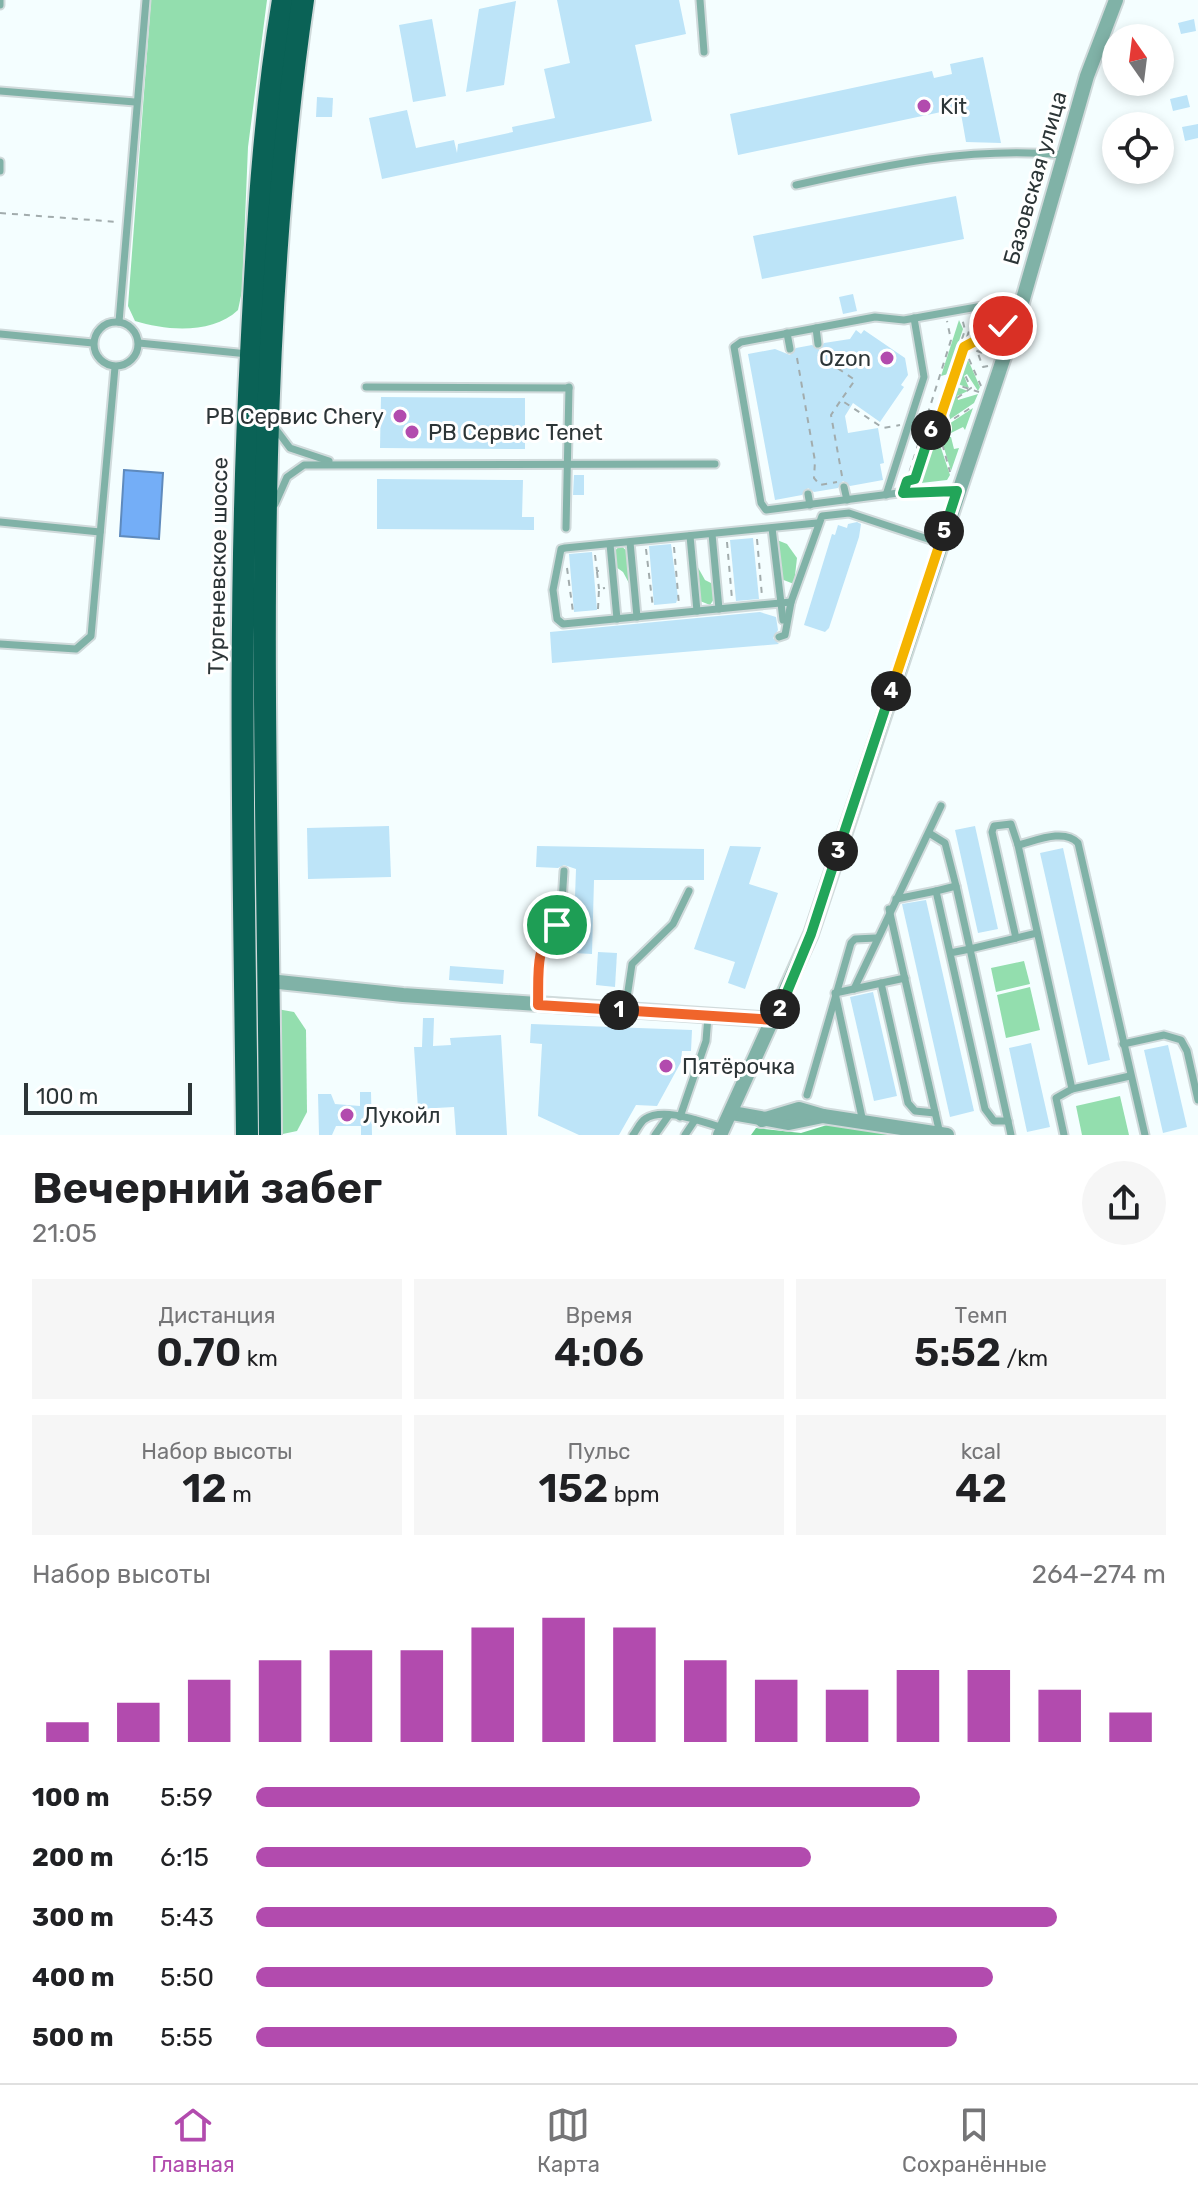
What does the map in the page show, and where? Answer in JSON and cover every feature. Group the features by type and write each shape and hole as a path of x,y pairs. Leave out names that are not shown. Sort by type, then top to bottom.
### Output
{"highway":[{"name":"Тургеневское шоссе","path":"247,1135 242,582 257,205 268,88 283,0"},
{"name":"Тургеневское шоссе","path":"270,1135 263,589 278,211 303,0"}],"street":[{"name":"Базовская улица","path":"722,1132 775,1020 811,934 940,543 954,484 1021,306 1087,76 1116,0"},
{"path":"269,981 538,1005 775,1020"},
{"path":"732,1113 762,1120 789,1110 947,1135"}],"lane":[{"path":"119,322 135,102 146,0"},
{"path":"700,0 704,52"},
{"path":"0,91 135,102"},
{"path":"796,185 917,158 966,152 1019,151 1066,155"},
{"path":"0,162 0,171"},
{"path":"954,484 772,511 763,507 734,350 741,342 875,317 897,321 1005,302 1021,306"},
{"path":"886,495 924,377 914,318"},
{"path":"119,322 130,326 139,343 136,356 128,364 115,367 103,363 95,354 93,343 98,330 108,323 119,322"},
{"path":"816,328 818,344"},
{"path":"787,333 793,350"},
{"path":"0,334 93,343"},
{"path":"139,343 251,354"},
{"path":"0,644 68,650 85,644 93,627 115,367"},
{"path":"269,383 276,429 282,440 301,455 339,464"},
{"path":"366,387 569,386 566,528"},
{"path":"263,589 275,503 287,477 304,465 715,464"},
{"path":"844,487 847,500"},
{"path":"808,494 810,505"},
{"path":"784,623 822,516 849,513 940,543"},
{"path":"0,522 100,532"},
{"path":"791,602 559,623 553,590 561,549 817,523"},
{"path":"772,528 785,635 779,637"},
{"path":"712,534 719,609"},
{"path":"690,536 697,611"},
{"path":"630,542 637,617"},
{"path":"610,544 610,570 617,619"},
{"path":"854,989 889,909 941,806"},
{"path":"1016,938 994,826 1011,824 1018,845 1072,1089"},
{"path":"929,833 946,845 1011,1135"},
{"path":"1018,845 1062,835 1071,836 1078,843 1145,1135"},
{"path":"538,1005 541,946 561,918 564,871"},
{"path":"896,899 956,886"},
{"path":"625,1011 632,964 673,924 689,891"},
{"path":"936,891 985,1109 994,1121 1008,1121"},
{"path":"889,909 940,1134"},
{"path":"950,953 1037,933"},
{"path":"807,1095 852,941 876,938"},
{"path":"835,993 905,978"},
{"path":"881,983 908,1103 915,1111 935,1113"},
{"path":"835,993 863,1122"},
{"path":"680,1117 706,1041 708,1016"},
{"path":"1123,1044 1164,1035 1181,1040 1187,1051 1198,1100"},
{"path":"1064,1135 1056,1098 1072,1089 1130,1076"},
{"path":"655,1135 669,1115"},
{"path":"633,1135 647,1118 669,1115 695,1120 722,1132"},
{"path":"685,1135 695,1120"}],"path":[{"path":"0,213 126,223"},
{"path":"943,426 941,415 974,315"},
{"path":"907,481 915,479 965,330 964,317 969,332"},
{"path":"903,493 951,340 947,319"},
{"path":"964,347 1003,326"},
{"path":"977,351 992,343 995,349"},
{"path":"964,347 993,357"},
{"path":"951,383 981,390 964,347"},
{"path":"793,350 815,461 812,470 820,485 843,481 831,415 855,380 810,349"},
{"path":"977,351 983,367 990,365"},
{"path":"965,375 971,390"},
{"path":"957,398 971,390"},
{"path":"841,400 883,428 909,423"},
{"path":"918,483 937,433 977,404"},
{"path":"935,418 954,484"},
{"path":"759,533 763,599 768,598"},
{"path":"724,537 732,602 726,601"},
{"path":"678,541 673,542 679,607 684,606"},
{"path":"641,545 646,545 652,596 653,609 648,610"},
{"path":"599,614 595,549 600,549"},
{"path":"568,563 574,617 568,617"},
{"path":"560,576 562,566"},
{"path":"597,571 610,570 610,597"},
{"path":"599,589 609,587"}],"green space":[{"path":"151,0 267,0 248,147 242,291 238,310 228,318 203,327 161,327 135,321 128,306"},
{"path":"1005,314 1001,325 968,343 977,316"},
{"path":"959,320 963,329 948,374 941,376"},
{"path":"965,353 980,387 978,391 967,374 964,376 969,388 955,383"},
{"path":"954,386 968,391 957,396 958,400 978,394 974,403 946,422 943,417"},
{"path":"973,408 965,430 963,427 951,433 944,431 946,426"},
{"path":"940,435 951,437 954,449 959,448 951,471"},
{"path":"937,436 950,475 947,480 921,483"},
{"path":"777,540 787,544 797,558 794,584 781,579"},
{"path":"620,545 627,551 631,587 623,572 616,567 614,552"},
{"path":"696,564 705,580 713,584 714,599 710,605 700,601"},
{"path":"1024,961 1030,984 996,992 991,968"},
{"path":"1030,987 1040,1030 1006,1038 997,995"},
{"path":"277,1009 294,1012 306,1030 307,1112 297,1131 278,1135"},
{"path":"1120,1096 1129,1135 1082,1135 1076,1106"},
{"path":"827,1125 894,1135 751,1135 756,1128 801,1133"}],"water":[{"path":"124,470 163,473 159,539 120,536"}],"building":[{"path":"557,0 679,0 686,34 635,45 652,121 382,179 369,118 407,110 416,148 454,140 457,153 458,144 513,132 512,127 555,118 544,69 570,63"},
{"path":"516,1 504,85 466,92 479,9"},
{"path":"432,19 446,96 413,102 399,25"},
{"path":"1194,19 1196,31 1181,34 1178,23"},
{"path":"983,57 1001,143 966,142 960,108 738,155 730,114 932,71 934,78 952,74 950,64"},
{"path":"1187,95 1190,107 1173,111 1170,99"},
{"path":"317,97 333,98 332,117 316,117"},
{"path":"1198,124 1198,138 1185,141 1182,127"},
{"path":"956,196 964,239 762,279 753,236"},
{"path":"853,294 857,311 843,314 839,297"},
{"path":"856,330 861,334 864,330 905,358 908,375 901,385 904,387 880,422 853,403 845,416 848,433 878,428 884,463 880,464 883,480 850,486 843,481 838,488 814,492 808,488 802,495 775,500 748,354 775,349 790,355 796,348 812,345 820,350 824,343 850,339"},
{"path":"381,397 525,398 525,449 380,448"},
{"path":"574,475 584,475 584,495 573,495"},
{"path":"377,479 523,480 522,517 534,517 534,530 377,529"},
{"path":"848,524 861,524 859,537 829,628 825,632 804,625 832,534 835,535 838,525 847,528"},
{"path":"753,538 759,599 736,601 730,540"},
{"path":"671,544 678,597 676,603 654,605 649,546"},
{"path":"592,552 597,610 574,612 569,554"},
{"path":"760,612 776,617 778,630 773,638 779,644 552,663 550,632"},
{"path":"389,826 391,877 308,879 307,828"},
{"path":"975,826 998,929 978,933 955,830"},
{"path":"537,846 704,849 704,880 594,880 592,954 573,953 576,869 564,865 558,868 536,867"},
{"path":"730,846 761,847 749,884 778,893 745,989 728,983 735,962 694,949"},
{"path":"1063,848 1110,1060 1088,1065 1040,853"},
{"path":"926,900 974,1111 950,1117 902,904"},
{"path":"598,952 617,953 615,987 596,985"},
{"path":"450,966 504,970 503,984 449,980"},
{"path":"873,992 897,1096 874,1101 850,997"},
{"path":"423,1018 434,1018 433,1046 451,1045 450,1038 501,1035 507,1135 456,1135 454,1107 418,1109 414,1047 422,1047"},
{"path":"531,1024 692,1030 691,1051 682,1051 681,1062 657,1106 636,1105 619,1135 579,1135 538,1116 542,1044 530,1043"},
{"path":"1031,1043 1050,1127 1027,1132 1009,1048"},
{"path":"1168,1045 1187,1127 1163,1133 1144,1050"},
{"path":"360,1092 371,1092 372,1135 361,1135 361,1126 336,1126 332,1135 319,1135 318,1094 331,1094 335,1104 360,1106"}],"place":[{"name":"Kit","path":"924,106"},
{"name":"Ozon","path":"887,358"},
{"name":"PB Сервис Chery","path":"400,416"},
{"name":"PB Сервис Tenet","path":"412,432"},
{"name":"Пятёрочка","path":"666,1066"},
{"name":"Лукойл","path":"347,1115"}],"route":[{"path":"557,925 545,936 541,946 538,1005 775,1020 811,934 957,491 903,493 907,481 915,479 935,418 937,433 944,428 941,415 964,347 1003,326"}]}
